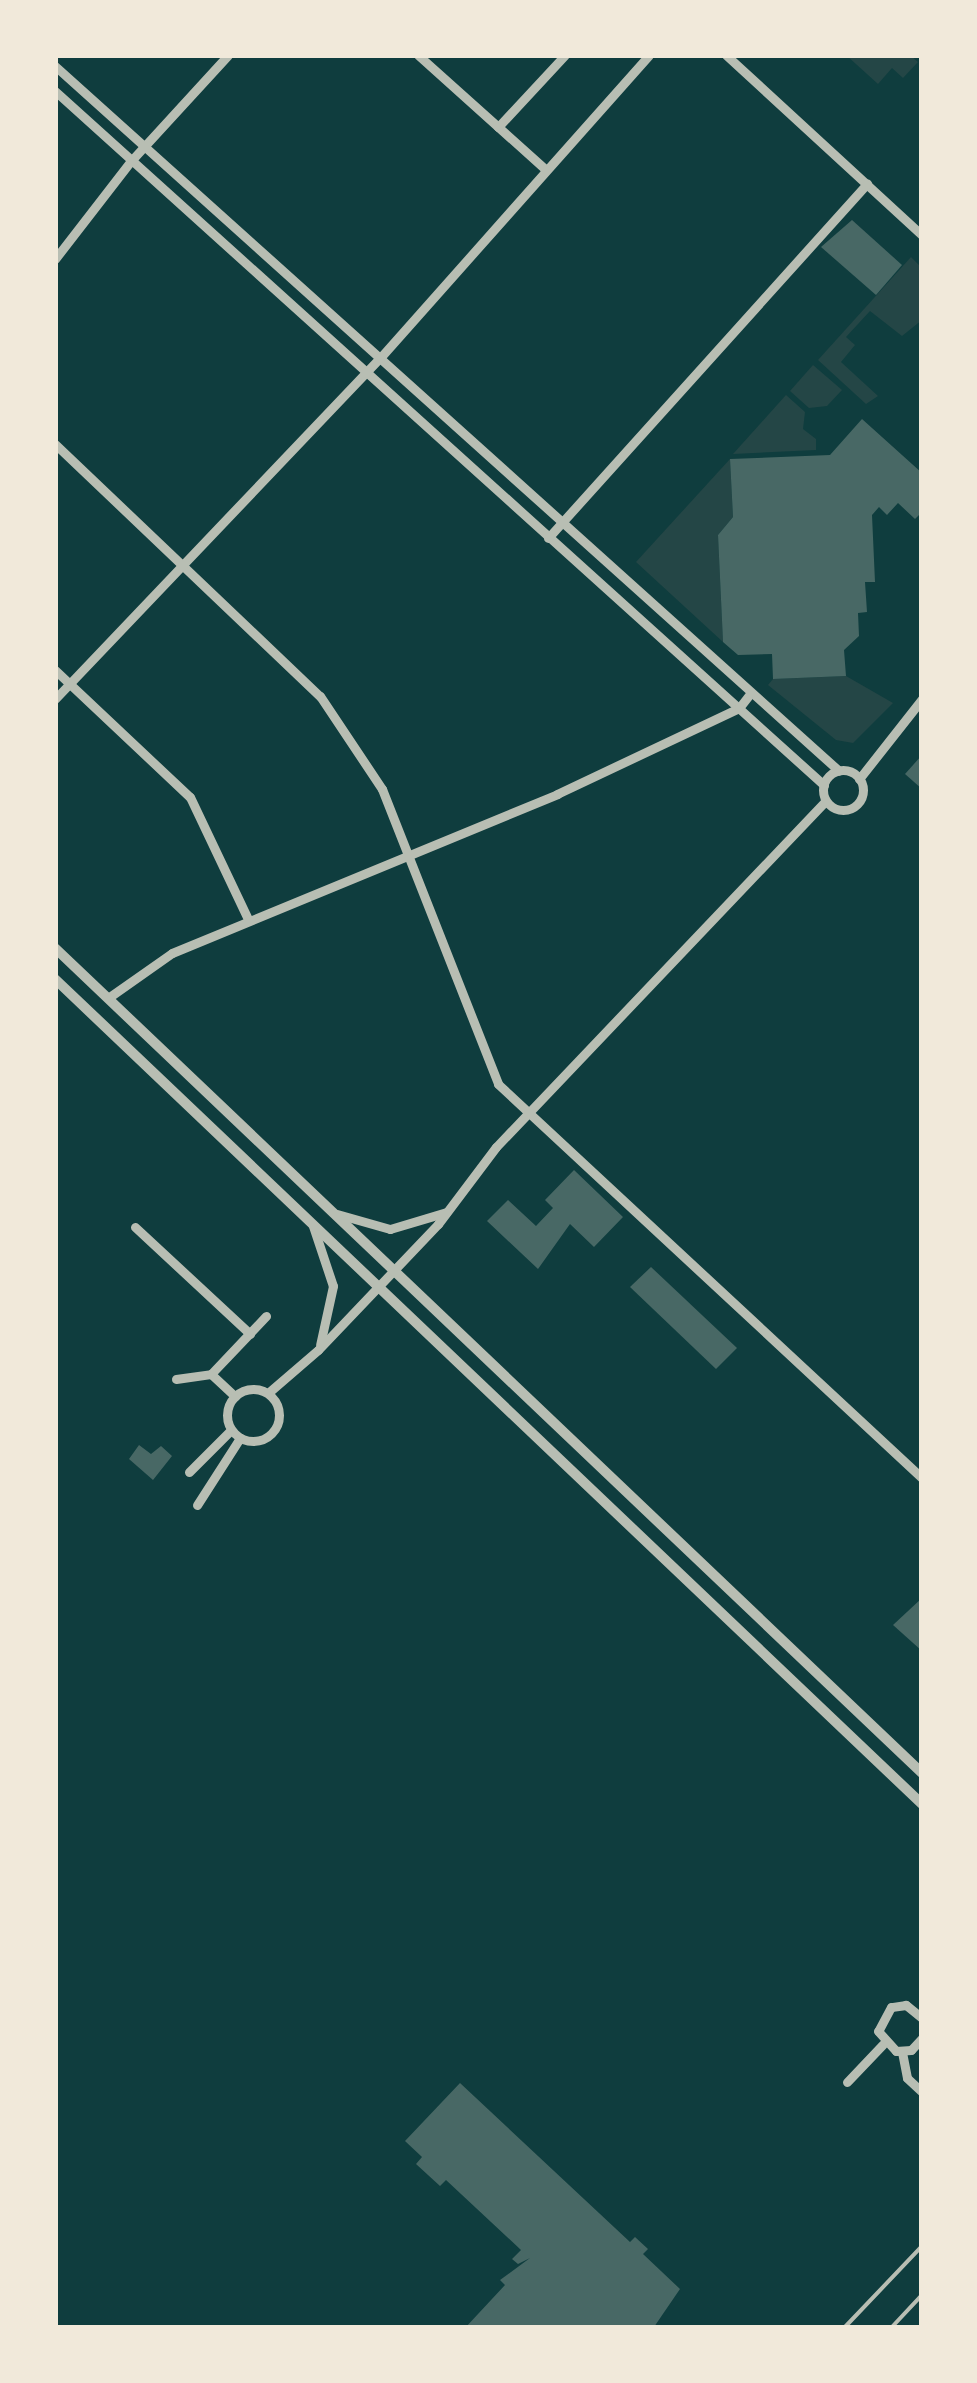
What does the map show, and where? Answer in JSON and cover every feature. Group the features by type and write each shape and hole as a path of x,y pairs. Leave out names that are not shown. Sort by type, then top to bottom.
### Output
{"street":[{"path":"55,260 130,162 228,55"},
{"path":"418,55 546,170"},
{"path":"498,127 565,55"},
{"path":"55,699 380,358 649,55"},
{"path":"726,55 922,235"},
{"path":"55,66 750,694 839,771 859,779"},
{"path":"55,91 824,785 826,801 836,809 853,808 863,792 859,779"},
{"path":"548,538 867,184"},
{"path":"55,236 65,244"},
{"path":"242,262 258,247"},
{"path":"55,444 184,562 320,696 382,789 498,1084 922,1478"},
{"path":"55,670 190,798 249,921"},
{"path":"108,998 142,968 407,857 739,708 750,694"},
{"path":"859,779 922,700"},
{"path":"824,785 839,771"},
{"path":"268,1393 278,1408 277,1426 257,1441 240,1438 227,1416 235,1396 245,1390 268,1393 318,1350 449,1212 531,1112 826,801"},
{"path":"55,948 922,1773"},
{"path":"55,979 922,1804"},
{"path":"330,1209 390,1229 449,1212"},
{"path":"312,1224 334,1286 318,1350"},
{"path":"136,1227 250,1334"},
{"path":"176,1379 211,1374 266,1316"},
{"path":"211,1374 235,1396"},
{"path":"189,1472 232,1430"},
{"path":"197,1504 240,1438"},
{"path":"902,2052 884,2044 878,2030 884,2012 898,2004 921,2013"},
{"path":"902,2052 922,2038"},
{"path":"847,2082 884,2044"},
{"path":"902,2052 907,2078 922,2092"}],"lane":[{"path":"844,2328 922,2246"},
{"path":"891,2328 922,2295"}],"shaded area":[{"path":"846,55 910,55 918,62 903,78 892,68 878,84"},
{"path":"911,257 922,268 922,320 902,336 870,311 846,337 855,345 841,362 878,396 866,404 818,360"},
{"path":"813,365 842,390 827,406 809,408 790,391"},
{"path":"786,395 805,412 803,429 816,439 816,450 733,454"},
{"path":"730,459 733,517 718,535 723,642 636,562"},
{"path":"846,676 893,703 853,743 836,740 768,685 773,679"}],"building":[{"path":"852,220 902,265 876,295 821,247"},
{"path":"862,419 922,473 922,512 915,519 898,503 887,515 879,507 872,515 875,582 865,582 867,612 858,613 859,636 844,650 846,676 773,679 772,654 738,655 723,642 718,535 733,517 730,459 830,455"},
{"path":"922,755 922,789 905,774"},
{"path":"574,1170 623,1217 594,1247 570,1224 538,1269 487,1221 508,1200 536,1226 553,1208 545,1200"},
{"path":"651,1267 737,1348 716,1369 630,1287"},
{"path":"139,1445 151,1454 161,1446 172,1456 153,1480 129,1459"},
{"path":"922,1598 922,1651 893,1625"},
{"path":"460,2083 630,2242 635,2237 648,2249 643,2254 680,2289 654,2327 465,2328 505,2285 500,2280 530,2258 518,2264 512,2259 521,2250 446,2180 440,2186 416,2164 422,2157 405,2141"}]}
